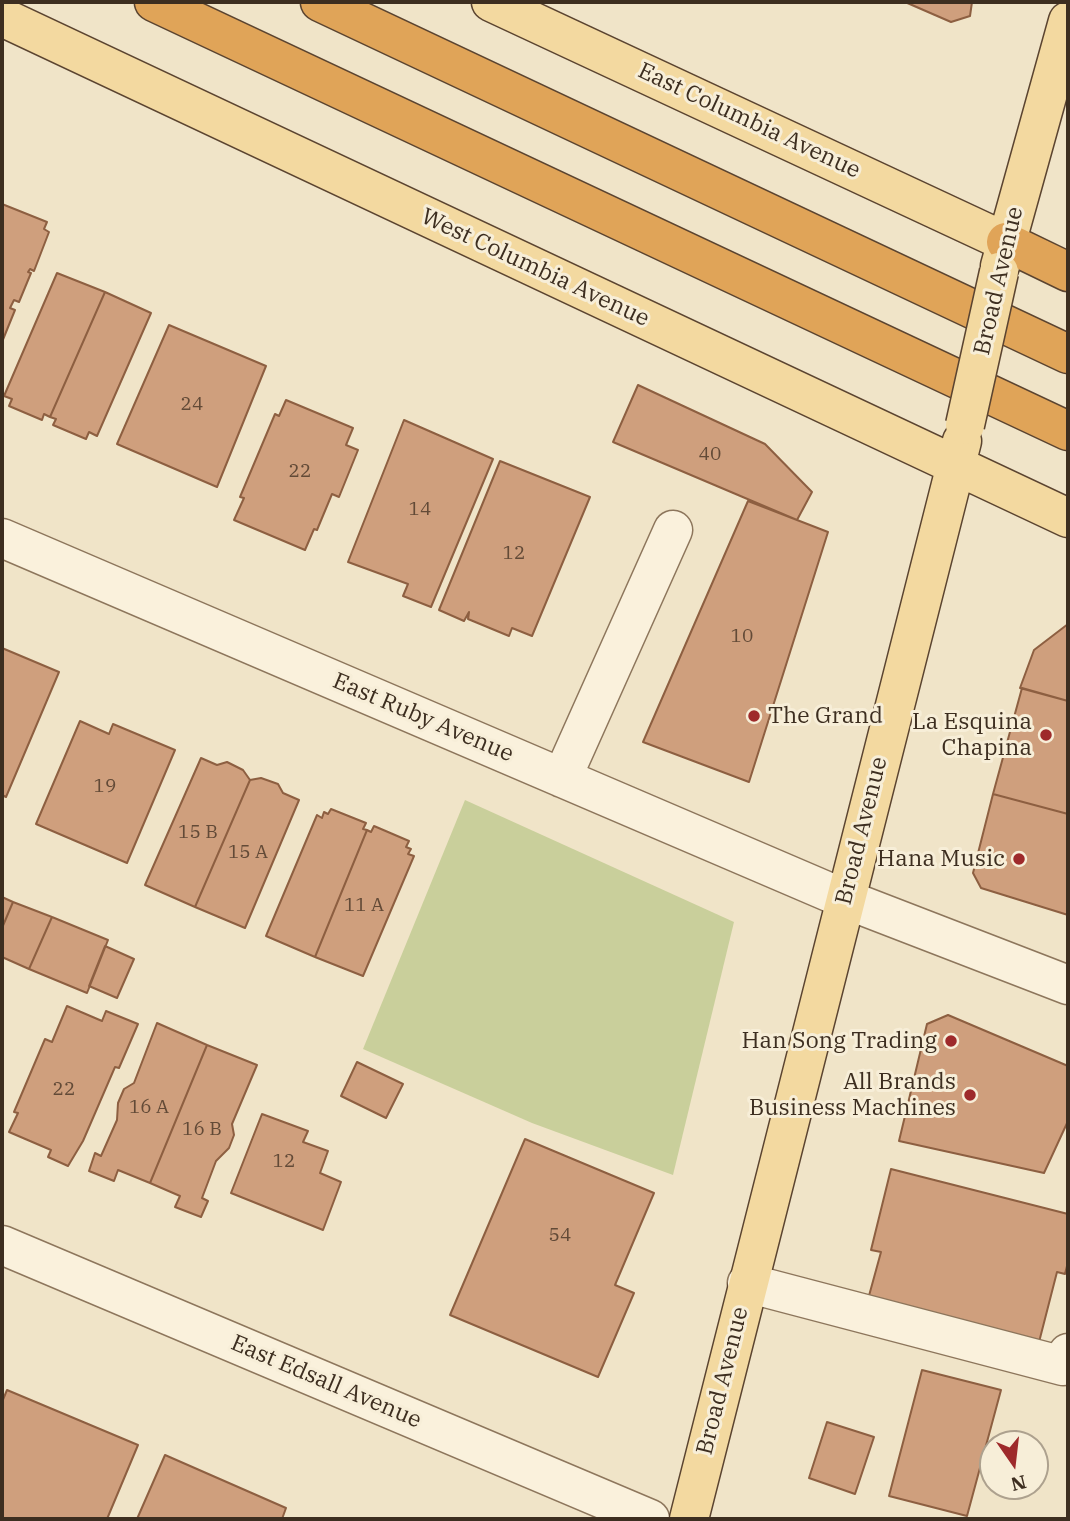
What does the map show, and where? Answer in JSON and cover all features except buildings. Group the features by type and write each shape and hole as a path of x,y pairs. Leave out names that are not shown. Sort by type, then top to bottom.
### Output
{"highway":[{"path":"154,2 1068,431"},
{"path":"320,2 1068,354"},
{"path":"1002,257 1068,272"}],"main road":[{"name":"East Columbia Avenue","path":"491,2 1002,257"},
{"name":"West Columbia Avenue","path":"2,17 1068,518"},
{"name":"Broad Avenue","path":"688,1519 956,466 1002,257 1068,21"}],"street":[{"path":"562,778 673,530"},
{"name":"East Ruby Avenue","path":"2,538 845,899 1068,985"},
{"name":"East Edsall Avenue","path":"2,1245 650,1519"},
{"path":"747,1283 1063,1366 1068,1353"}],"green space":[{"path":"465,800 734,922 673,1175 532,1123 363,1049"}],"place":[{"name":"The Grand","path":"754,716"},
{"name":"La Esquina Chapina","path":"1046,735"},
{"name":"Hana Music","path":"1019,859"},
{"name":"Han Song Trading","path":"951,1041"},
{"name":"All Brands Business Machines","path":"970,1095"}]}
